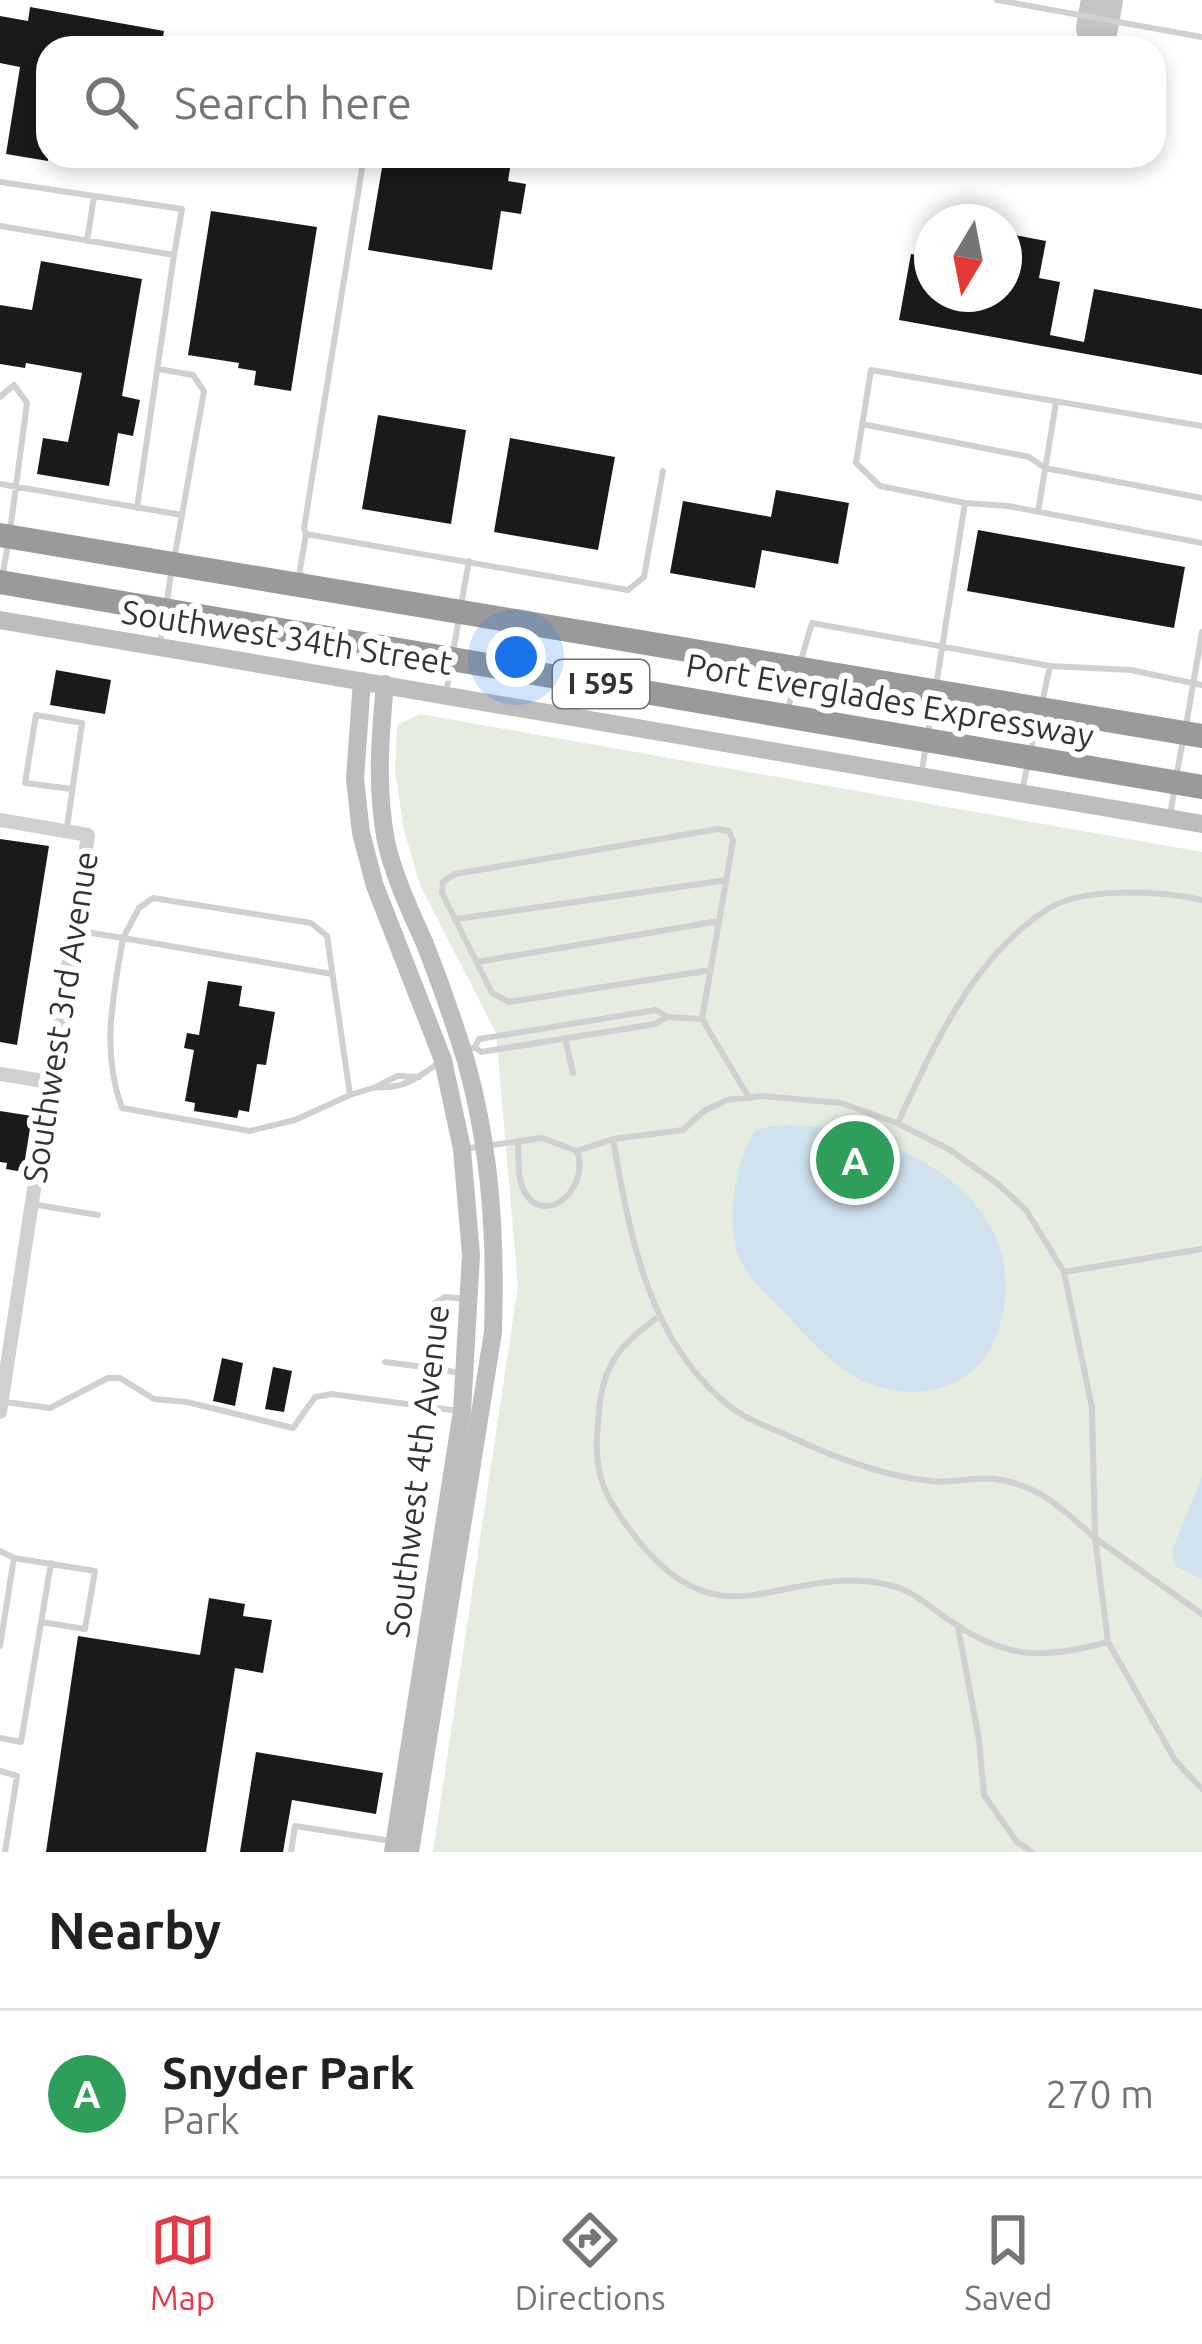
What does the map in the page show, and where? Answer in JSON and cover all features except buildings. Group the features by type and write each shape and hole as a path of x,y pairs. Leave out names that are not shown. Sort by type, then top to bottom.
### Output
{"highway":[{"name":"Port Everglades Expressway","path":"0,536 1202,736"},
{"name":"Port Everglades Expressway","path":"0,582 1202,787"}],"street":[{"name":"Southwest 34th Street","path":"0,620 779,745 921,776 1202,824"},
{"name":"Southwest 4th Avenue","path":"362,681 355,779 361,833 375,886 443,1060 468,1200 471,1299 466,1374 399,1848"},
{"name":"Southwest 4th Avenue","path":"385,685 379,753 387,843 397,880 469,1050 493,1218 493,1332 399,1848"},
{"path":"0,820 66,831"},
{"name":"Southwest 3rd Avenue","path":"0,1412 8,1305 32,1204 88,835 66,831"},
{"path":"0,1074 50,1082"}],"lane":[{"path":"997,0 1202,38"},
{"path":"362,168 299,575 461,603"},
{"path":"0,182 182,209 137,508"},
{"path":"87,241 94,196"},
{"path":"0,226 174,255"},
{"path":"158,369 194,375 204,391 159,646"},
{"path":"1202,426 871,370 856,463 880,486 1202,543"},
{"path":"0,397 14,386 27,403 0,593"},
{"path":"1038,512 1056,402"},
{"path":"862,424 1029,457 1046,468 1202,498"},
{"path":"306,534 628,590 640,585 644,577 663,471"},
{"path":"0,484 182,514"},
{"path":"921,776 965,503"},
{"path":"446,694 469,561"},
{"path":"787,715 812,623 1050,666 1131,670 1198,684"},
{"path":"1169,818 1198,684 1202,632"},
{"path":"1021,793 1050,666"},
{"path":"66,831 82,723 36,715 25,783 72,789"},
{"path":"711,970 509,1003 492,993 455,920 442,893 447,876 718,829 733,836 727,880 719,921 711,970 702,1019 749,1098"},
{"path":"455,920 727,880"},
{"path":"897,1123 938,1038 993,955 1049,908 1101,893 1202,900"},
{"path":"350,1095 327,935 311,923 250,911 153,898 139,908 123,938 108,1026 111,1079 122,1108 250,1131 296,1120 397,1076 419,1077 469,1050 478,1039 656,1010 667,1017 702,1019"},
{"path":"476,962 719,921"},
{"path":"73,930 332,974"},
{"path":"469,1050 482,1052 655,1024 667,1017"},
{"path":"565,1038 573,1073"},
{"path":"462,1149 556,1140 577,1151 613,1139 682,1130 727,1100 801,1097 842,1103 897,1123 950,1150 998,1184 1026,1210 1064,1272 1092,1408 1095,1538 1108,1642 1175,1760 1202,1789"},
{"path":"613,1139 628,1228 660,1316 682,1358 736,1412 836,1458 879,1472 935,1482 993,1479 1041,1491 1095,1538 1202,1614"},
{"path":"518,1141 522,1188 540,1204 565,1200 575,1190 580,1174 577,1151"},
{"path":"32,1204 98,1214"},
{"path":"1064,1272 1202,1249"},
{"path":"423,1366 435,1303 445,1298 471,1299"},
{"path":"660,1316 626,1340 606,1368 596,1469 608,1502 651,1560 688,1585 717,1596 751,1597 850,1582 890,1585 916,1596 992,1646 1028,1655 1064,1654 1108,1642"},
{"path":"385,1362 466,1374"},
{"path":"2,1402 50,1408 108,1378 120,1378 154,1399 188,1402 293,1428 315,1396 332,1394 462,1411"},
{"path":"0,1551 14,1558 95,1571 86,1629 41,1622"},
{"path":"0,1646 14,1558"},
{"path":"0,1738 21,1742 51,1563"},
{"path":"958,1627 984,1795 1017,1842 1032,1852"},
{"path":"0,1771 17,1776 5,1852"},
{"path":"291,1852 295,1826 399,1848"}],"shaded area":[{"path":"420,714 1202,852 1202,1852 433,1852 518,1286 496,1033 420,885 404,830 395,771 397,725"}],"water":[{"path":"781,1125 869,1138 911,1155 949,1179 979,1209 999,1245 1006,1287 997,1334 973,1370 937,1389 895,1391 874,1385 824,1354 752,1279 740,1259 733,1229 738,1173 757,1129"},
{"path":"1202,1477 1202,1579 1176,1567 1172,1550"}],"taxiway":[{"path":"1097,28 1102,0"}],"place":[{"name":"Snyder Park","path":"855,1160"}]}
